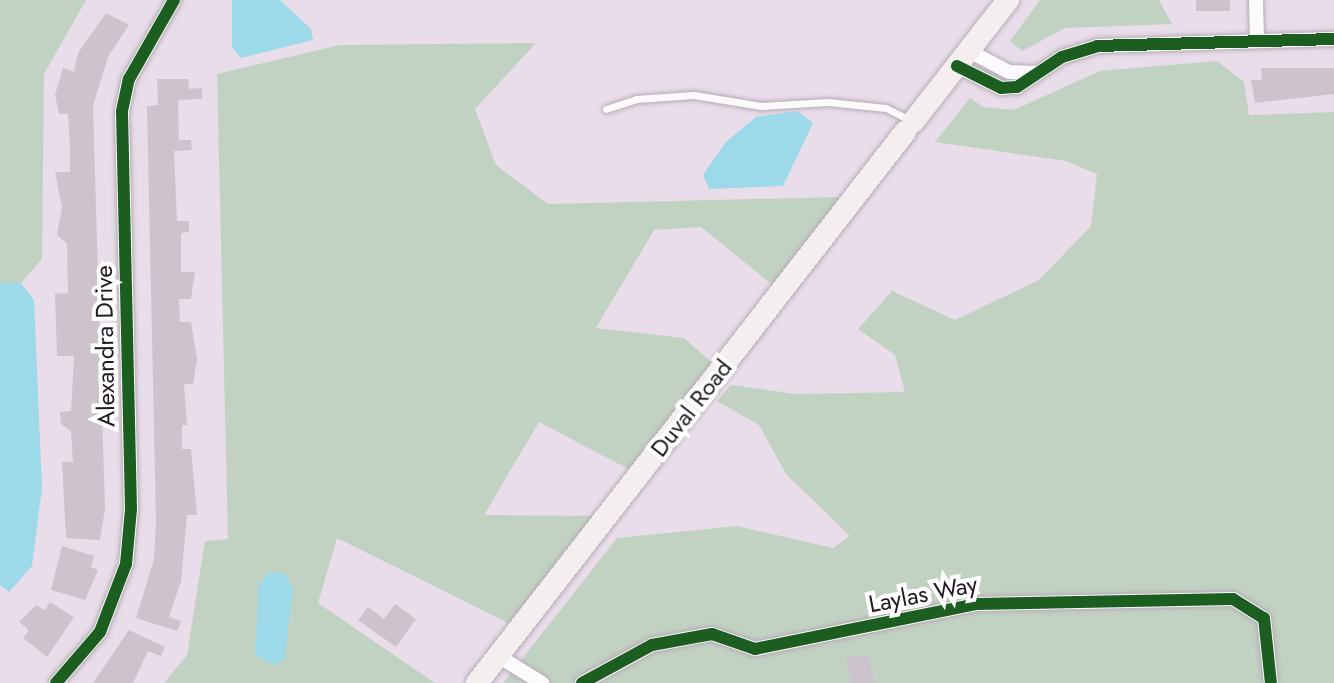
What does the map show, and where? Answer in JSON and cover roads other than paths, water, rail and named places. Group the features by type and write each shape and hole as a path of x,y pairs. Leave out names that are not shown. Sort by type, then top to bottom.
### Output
{"main road":[{"name":"Duval Road","path":"477,683 1008,0"}],"street":[{"name":"Alexandra Drive","path":"56,683 100,632 126,564 131,509 122,111 129,79 174,0"},
{"path":"1256,0 1257,41"},
{"path":"963,58 1001,88 1097,46 1334,39"},
{"name":"Laylas Way","path":"582,683 652,645 712,634 755,649 977,604 1233,599 1264,618 1271,683"},
{"path":"498,656 542,683"}],"lane":[{"path":"606,109 636,99 694,95 761,106 828,102 886,108 909,127"}],"water":[{"path":"232,0 280,0 311,29 313,40 241,58 232,47"},
{"path":"797,111 813,123 783,186 709,189 703,175 726,142 756,117"},
{"path":"0,283 21,283 34,300 42,488 32,566 9,592 0,585"},
{"path":"268,573 285,573 293,589 285,658 275,665 255,655 259,584"}]}
